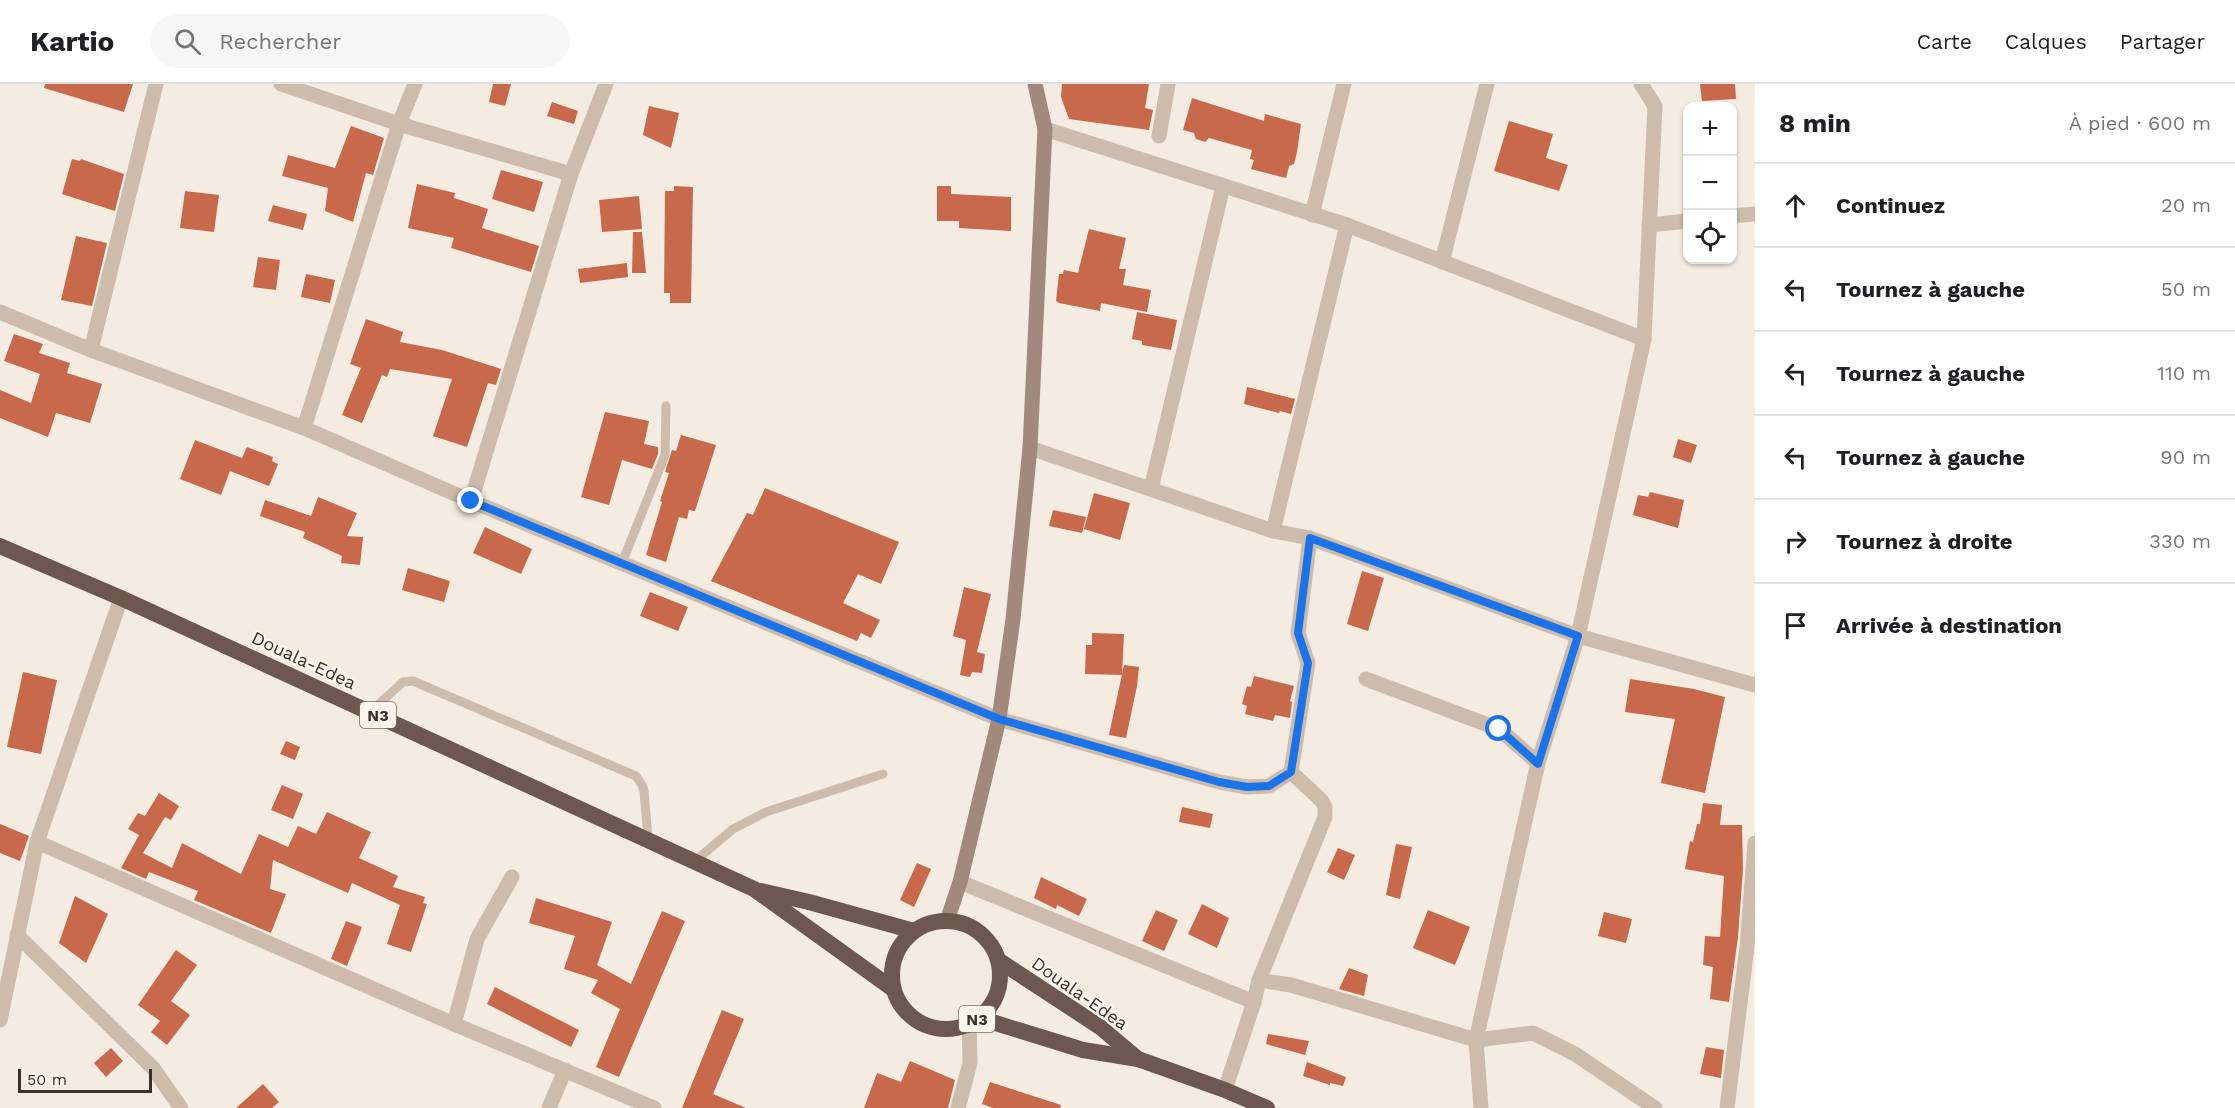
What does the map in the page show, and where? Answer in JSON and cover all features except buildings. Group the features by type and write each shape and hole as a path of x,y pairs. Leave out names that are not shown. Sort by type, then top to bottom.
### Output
{"highway":[{"name":"Douala-Edea","path":"0,546 370,711 754,889 893,989"},
{"name":"Douala-Edea","path":"754,889 915,931"},
{"path":"893,989 892,967 899,947 915,931 936,922 947,921"},
{"name":"N3","path":"893,989 904,1010 923,1024 946,1029 974,1021 990,1006 998,992 1000,976 994,949 979,932 958,922 947,921"},
{"name":"Douala-Edea","path":"998,960 1100,1027 1138,1059"},
{"name":"Douala-Edea","path":"974,1021 1083,1050 1138,1059 1225,1089 1267,1108"}],"main road":[{"path":"947,921 960,882 999,719 1013,619 1030,448 1045,129 1035,84"}],"street":[{"path":"91,350 156,84"},
{"path":"281,84 399,124 571,174"},
{"path":"304,428 399,124 415,84"},
{"path":"471,501 571,174 606,84"},
{"path":"1159,136 1168,84"},
{"path":"1312,214 1344,84"},
{"path":"1443,262 1487,84"},
{"path":"1481,1108 1476,1040 1538,764 1578,636 1644,339 1655,106 1641,84"},
{"path":"1045,129 1347,225 1644,339"},
{"path":"1150,489 1223,186"},
{"path":"1737,216 1755,214"},
{"path":"1649,225 1683,222"},
{"path":"1273,531 1347,225"},
{"path":"0,312 91,350 304,428 471,501 999,719 1219,782 1247,787 1269,786 1291,772 1308,663 1298,633 1310,538"},
{"path":"1030,448 1273,531 1310,538 1578,636 1755,685"},
{"path":"0,1020 37,842 121,598"},
{"path":"1366,679 1499,729 1538,764"},
{"path":"1225,1089 1259,980 1325,817 1325,807 1322,801 1291,772"},
{"path":"37,842 454,1024 654,1108"},
{"path":"1727,1108 1747,947 1755,843"},
{"path":"454,1024 477,939 512,877"},
{"path":"960,882 1254,1002"},
{"path":"17,935 153,1068 181,1108"},
{"path":"1259,980 1291,985 1476,1040 1533,1033 1575,1054 1656,1108"},
{"path":"958,1108 970,1063 974,1021"},
{"path":"549,1108 565,1070"}],"lane":[{"path":"622,563 665,454 666,406"},
{"path":"370,711 403,682 413,681 636,776 644,791 648,839"},
{"path":"695,861 733,829 766,812 883,774"}],"route":[{"path":"471,501 999,719 1219,782 1247,787 1269,786 1291,772 1308,663 1298,633 1310,538 1578,636 1538,764 1499,729"}]}
